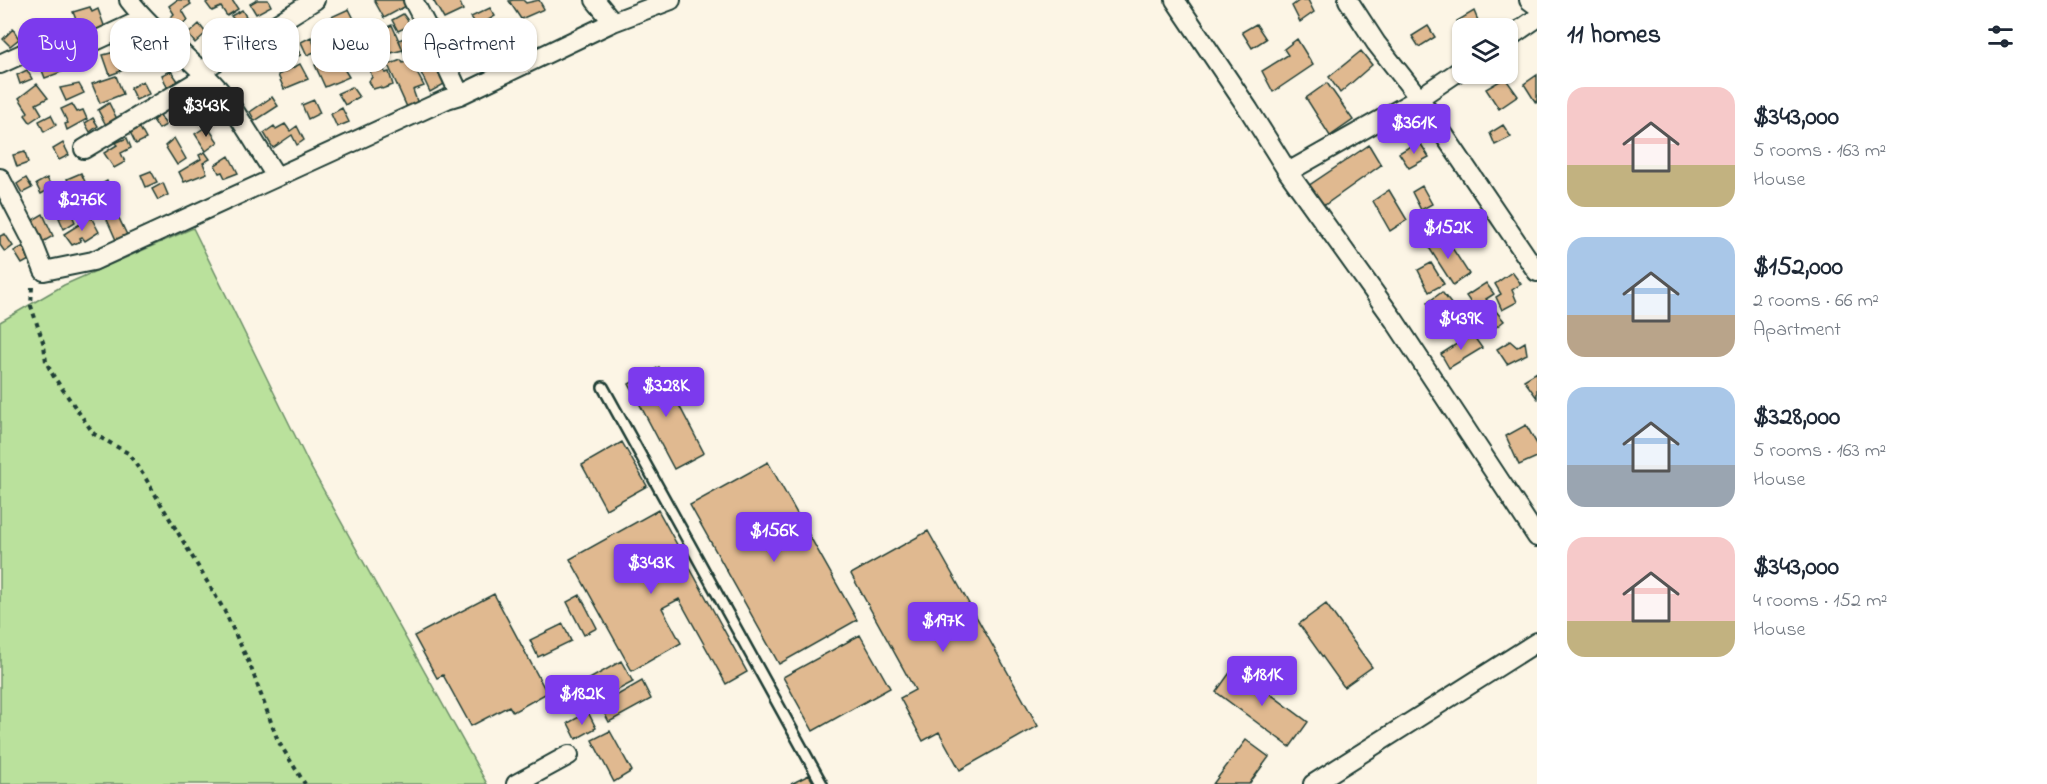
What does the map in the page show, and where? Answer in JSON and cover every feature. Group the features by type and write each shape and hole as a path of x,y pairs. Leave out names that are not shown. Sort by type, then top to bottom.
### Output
{"street":[{"path":"129,0 142,18"},
{"path":"413,0 459,95"},
{"path":"595,0 613,22"},
{"path":"0,178 31,238 44,271 93,261 276,176 459,95 613,22 671,0"},
{"path":"1175,0 1288,172 1394,320 1537,537"},
{"path":"1348,0 1376,43 1419,98 1537,272"},
{"path":"1529,0 1537,6"},
{"path":"84,149 203,74 304,2"},
{"path":"1518,31 1537,18"},
{"path":"0,64 22,54 60,30 80,48 110,34"},
{"path":"190,62 221,93 276,176"},
{"path":"1288,172 1419,98 1452,76"},
{"path":"1313,784 1537,642"},
{"path":"516,784 569,755"}],"lane":[{"path":"603,387 822,784"}],"path":[{"path":"44,271 34,277 31,306 44,345 46,362 94,434 128,453 151,487 224,610 250,665 278,741 305,784"}],"green space":[{"path":"193,228 309,464 487,784 0,784 0,322 64,285"}],"building":[{"path":"177,0 188,0 191,4 182,10 187,18 170,18 174,14 169,6"},
{"path":"210,0 232,0 238,9 227,16 221,7 212,11 206,3"},
{"path":"257,0 268,0 271,6 256,14 250,4"},
{"path":"374,0 405,0 408,5 384,18"},
{"path":"433,0 459,0 463,10 443,18"},
{"path":"523,0 526,3 539,0 544,9 520,18 509,1"},
{"path":"1300,0 1308,0 1314,12 1300,22 1292,6"},
{"path":"90,7 92,12 98,9 105,28 98,31 98,18 75,18 73,12"},
{"path":"490,8 495,16 492,18 471,17"},
{"path":"349,9 354,18 329,18"},
{"path":"242,10 247,18 233,18 231,16"},
{"path":"1474,11 1477,18 1462,18"},
{"path":"403,14 406,18 402,18 402,29 398,31 392,20"},
{"path":"199,24 202,28 202,37 195,43 190,37 190,32"},
{"path":"1256,24 1266,39 1252,48 1242,32"},
{"path":"392,25 402,50 391,53 390,26"},
{"path":"1428,26 1435,37 1419,47 1412,36"},
{"path":"13,29 18,37 10,46 3,39"},
{"path":"311,37 311,53 307,55 301,42"},
{"path":"1297,39 1313,65 1273,92 1262,71 1288,55 1284,49"},
{"path":"1361,51 1372,65 1340,93 1329,77"},
{"path":"110,53 110,72 118,72 110,75 103,55"},
{"path":"401,60 402,72 417,72 424,86 413,90 418,104 407,107 390,69 390,64"},
{"path":"299,64 308,79 284,89 278,75 284,72 299,72"},
{"path":"28,72 32,79 20,84 17,75"},
{"path":"43,72 61,72 45,78"},
{"path":"172,72 178,81 167,87 162,75"},
{"path":"318,72 346,72 349,77 325,87"},
{"path":"370,72 389,72 393,85 373,89 369,81 372,77"},
{"path":"421,72 441,72 446,83 430,92"},
{"path":"1537,75 1537,102 1536,103 1524,84"},
{"path":"116,76 123,94 100,103 92,84"},
{"path":"143,81 149,94 136,100 130,88"},
{"path":"1327,83 1353,120 1330,136 1306,98"},
{"path":"37,84 48,98 36,104 42,114 30,122 25,115 28,112 19,98"},
{"path":"79,84 84,93 66,101 60,88"},
{"path":"1495,84 1509,84 1518,96 1499,109 1486,89"},
{"path":"202,85 217,105 194,120 179,99"},
{"path":"352,87 359,97 345,105 338,93"},
{"path":"272,97 278,106 255,121 250,112"},
{"path":"314,100 320,113 308,119 302,105"},
{"path":"109,103 119,123 108,129 98,110"},
{"path":"72,104 77,112 83,110 87,119 67,130 65,124 68,123 61,109"},
{"path":"342,108 349,122 337,127 331,114"},
{"path":"51,115 56,125 44,132 39,121"},
{"path":"160,115 166,125 159,129 153,120"},
{"path":"93,118 98,126 90,132 85,123"},
{"path":"285,124 290,131 297,126 304,140 297,145 292,135 273,148 264,133 274,126 276,129"},
{"path":"1503,125 1511,137 1495,145 1490,133"},
{"path":"207,126 218,142 206,151 195,134"},
{"path":"140,128 146,139 136,144 130,132"},
{"path":"127,138 131,148 121,153 125,162 114,168 104,153 117,145 115,143"},
{"path":"174,138 186,159 177,165 165,146"},
{"path":"1419,141 1429,157 1409,168 1399,153"},
{"path":"63,143 69,155 59,160 53,149"},
{"path":"1369,145 1381,165 1322,207 1308,186"},
{"path":"25,152 28,163 17,167 13,155"},
{"path":"205,152 210,159 203,163 207,173 184,182 179,172 201,159 199,155"},
{"path":"229,156 238,173 225,178 215,165"},
{"path":"151,171 157,182 146,187 141,175"},
{"path":"81,173 86,184 73,192 67,179"},
{"path":"26,178 32,188 22,193 17,184"},
{"path":"47,178 52,188 41,194 36,184"},
{"path":"107,181 112,190 99,196 96,187"},
{"path":"163,183 168,195 158,200 152,189"},
{"path":"1422,186 1432,204 1421,210 1412,192"},
{"path":"93,187 96,196 92,199 98,210 84,217 78,206 83,203 79,198 86,193 84,190"},
{"path":"1389,190 1407,220 1390,231 1373,201"},
{"path":"115,210 127,235 116,240 105,215"},
{"path":"71,213 75,222 64,229 59,218"},
{"path":"43,214 53,236 41,243 31,221"},
{"path":"91,217 99,232 85,241 82,237 81,241 72,245 64,234"},
{"path":"5,234 13,246 5,252 0,245 0,236"},
{"path":"1443,234 1469,274 1453,285 1428,246"},
{"path":"24,246 31,259 22,264 14,251"},
{"path":"1431,263 1444,284 1429,292 1418,270"},
{"path":"1512,272 1521,284 1512,290 1517,302 1502,310 1496,297 1501,294 1495,284"},
{"path":"1486,283 1494,294 1486,299 1504,321 1491,331 1466,296"},
{"path":"1442,292 1468,326 1452,335 1427,303"},
{"path":"1472,334 1482,348 1449,368 1441,354"},
{"path":"1510,341 1517,347 1525,342 1527,354 1507,364 1497,349"},
{"path":"659,367 704,453 674,469 629,384"},
{"path":"1537,372 1537,398 1524,380"},
{"path":"1526,425 1537,444 1537,457 1519,465 1506,436"},
{"path":"622,442 647,486 606,509 582,465"},
{"path":"768,462 857,620 779,664 690,505"},
{"path":"658,510 747,672 726,684 679,599 662,608 681,643 632,671 570,559"},
{"path":"928,531 1038,726 960,770 939,732 923,741 900,698 915,690 851,574"},
{"path":"494,594 547,693 513,712 509,706 471,726 443,675 437,678 414,636"},
{"path":"580,595 597,628 584,635 567,602"},
{"path":"1326,604 1372,667 1344,687 1299,624"},
{"path":"563,624 571,641 538,657 530,640"},
{"path":"860,635 890,688 813,731 783,677"},
{"path":"621,661 633,682 597,701 586,681"},
{"path":"1234,667 1308,722 1290,747 1216,692"},
{"path":"642,681 651,699 609,722 600,705"},
{"path":"588,712 596,728 576,739 568,723"},
{"path":"610,731 632,771 614,782 592,740"},
{"path":"1246,740 1269,757 1249,784 1213,784"},
{"path":"809,775 814,784 791,784"}]}
